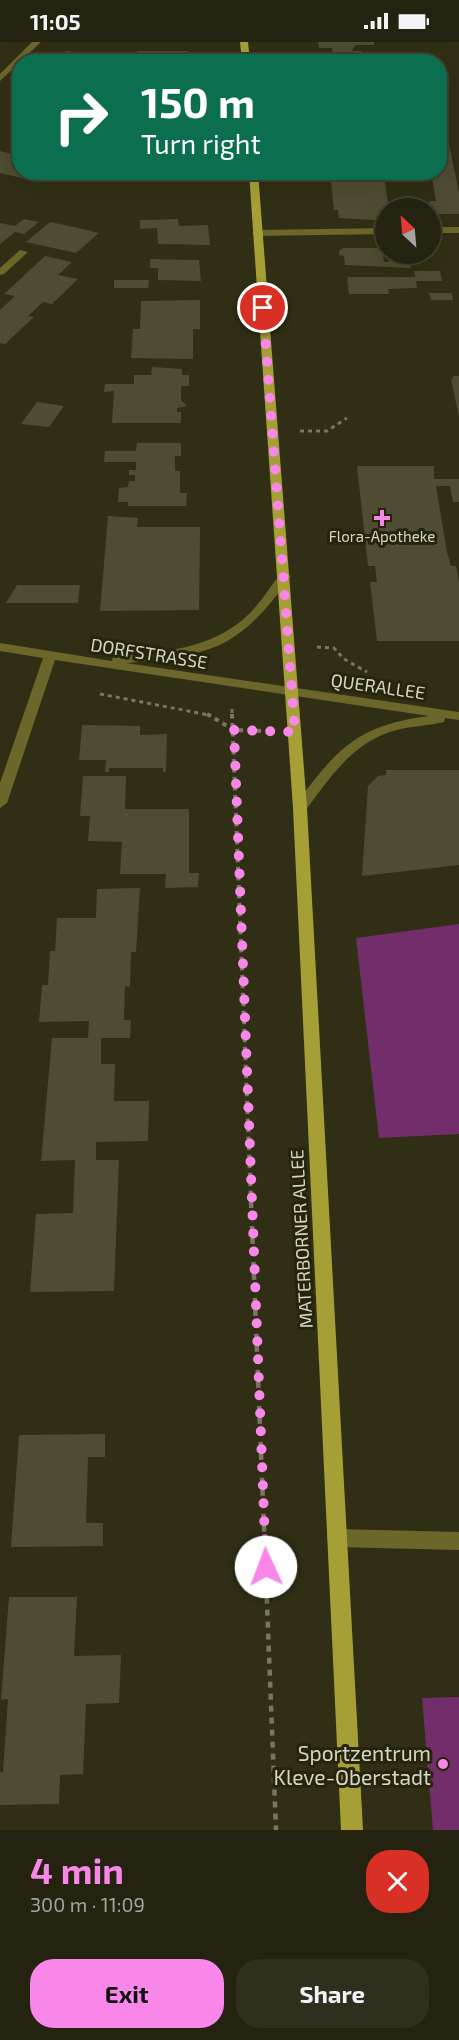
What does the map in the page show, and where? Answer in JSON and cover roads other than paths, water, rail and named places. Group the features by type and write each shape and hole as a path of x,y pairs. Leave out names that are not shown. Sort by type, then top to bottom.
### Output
{"main road":[{"name":"MATERBORNER ALLEE","path":"254,180 285,576 300,808 352,1830"}],"street":[{"path":"25,54 37,42"},
{"path":"0,79 12,67"},
{"path":"441,230 459,230"},
{"path":"257,233 375,231"},
{"path":"0,272 23,252"},
{"path":"97,662 185,654 218,643 251,619 285,576"},
{"name":"DORFSTRASSE","path":"0,647 292,692"},
{"path":"0,803 50,655"},
{"name":"QUERALLEE","path":"292,692 459,717"},
{"path":"300,808 324,776 356,742 372,733 410,722 459,717"},
{"path":"338,1538 459,1541"}],"place":[{"name":"Flora-Apotheke","path":"382,518"},
{"name":"Sportzentrum Kleve-Oberstadt","path":"443,1764"}]}
